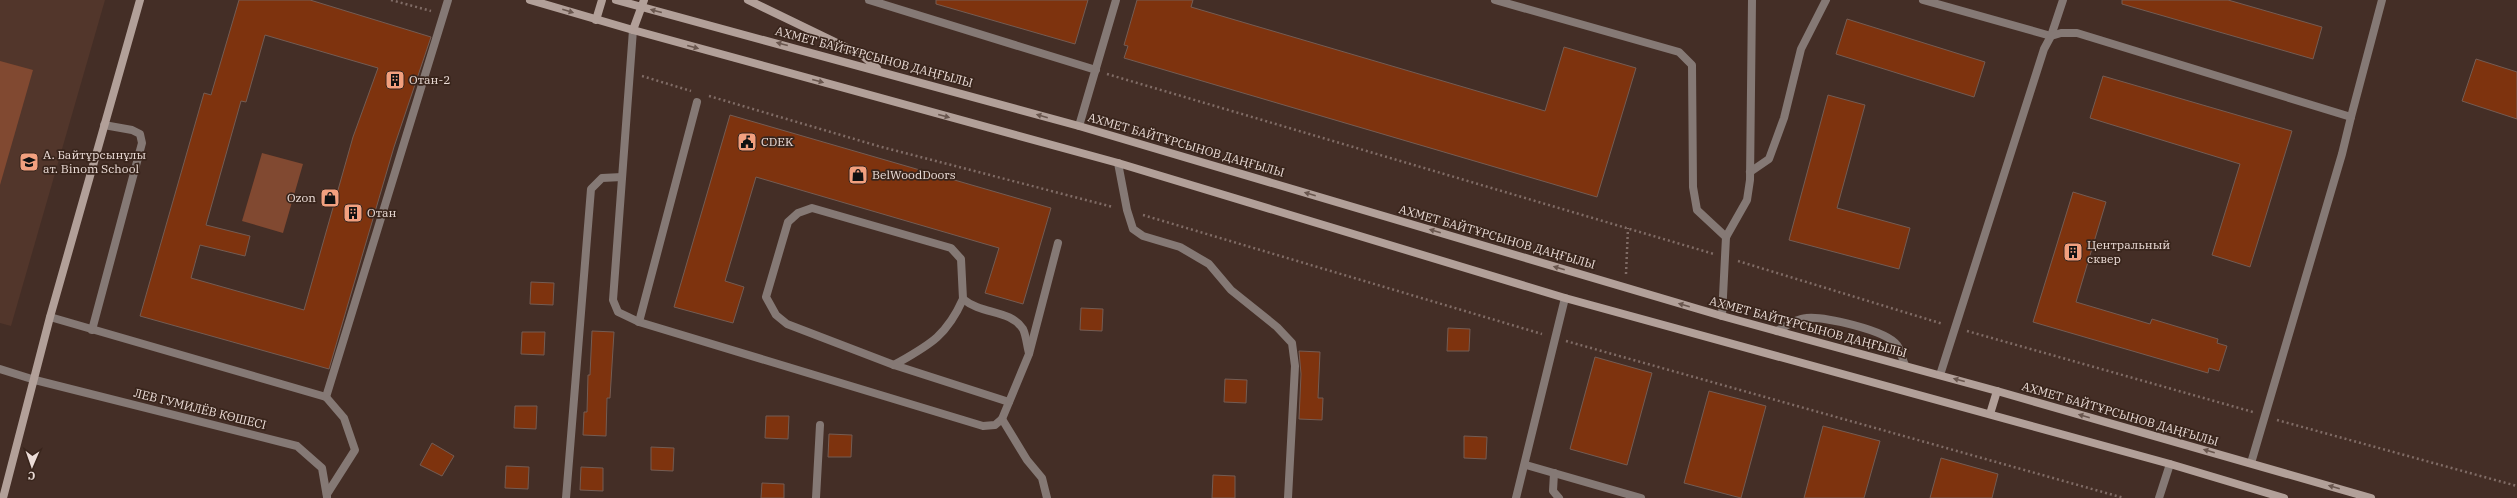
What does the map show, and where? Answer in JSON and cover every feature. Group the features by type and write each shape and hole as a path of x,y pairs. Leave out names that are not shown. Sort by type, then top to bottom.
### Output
{"street":[{"path":"3,498 35,380 50,317 140,0"},
{"path":"326,397 448,0"},
{"path":"530,0 596,20 1118,163 1565,298 2170,464 2284,498"},
{"path":"596,20 602,0"},
{"name":"АХМЕТ БАЙТҰРСЫНОВ ДАҢҒЫЛЫ","path":"616,0 643,4 1079,126 1722,316 1940,375 2371,498"},
{"path":"748,0 862,54 879,70"},
{"path":"869,0 1096,70"},
{"path":"1079,126 1116,0"},
{"path":"1495,0 1679,52 1692,65 1693,187 1697,210 1726,237"},
{"path":"1722,316 1726,237 1747,200 1750,172 1752,0"},
{"path":"1750,172 1769,159 1784,118 1801,49 1826,0"},
{"path":"1924,0 2051,36 2062,33 2077,33 2351,116"},
{"path":"1940,375 2044,49 2051,36 2062,0"},
{"path":"2251,463 2342,154 2382,0"},
{"path":"643,4 633,30 613,300 618,312 639,322 983,426 995,425 1002,419 1029,354 1058,243"},
{"path":"639,322 697,102"},
{"path":"92,330 142,143 140,134 132,130 104,125"},
{"path":"1118,163 1127,210 1133,229 1143,236 1180,247 1208,264 1231,290 1277,327 1292,343 1296,366 1288,498"},
{"path":"566,498 591,189 602,178 622,177"},
{"path":"894,365 940,336 954,318 963,299 961,259 951,248 812,208 798,214 788,222 766,297 776,315 787,324 894,365 1009,402"},
{"path":"1516,498 1526,465 1565,298"},
{"path":"963,299 974,308 1010,316 1023,330 1029,354"},
{"path":"50,317 326,397 344,418 355,450 327,496"},
{"path":"1777,331 1793,322 1812,318 1869,330 1886,336 1897,345 1904,365"},
{"name":"ЛЕВ ГУМИЛЁВ КӨШЕСІ","path":"0,369 35,380 297,446 322,468 327,496"},
{"path":"1990,414 1997,391"},
{"path":"1002,419 1027,460 1042,478 1047,498"},
{"path":"816,498 820,425"},
{"path":"2159,498 2170,464"},
{"path":"1526,465 1641,498"},
{"path":"1554,473 1553,490 1559,498"}],"path":[{"path":"391,0 443,15"},
{"path":"1096,70 1955,327 2264,416 2517,486"},
{"path":"631,73 699,93"},
{"path":"706,95 878,146 1127,210 1555,338 2124,498"},
{"path":"1625,287 1628,228"}],"shaded area":[{"name":"А. Байтұрсынұлы ат. Binom School","path":"0,0 105,0 11,326 0,323"},
{"path":"0,61 33,70 0,185"},
{"path":"262,153 303,164 283,233 242,221"}],"building":[{"name":"Отан","path":"239,0 310,0 431,37 394,147 329,369 140,316 204,93 211,95","holes":["265,35 378,68 353,137 304,310 191,278 200,245 245,256 250,236 206,225 241,101 246,102"]},
{"path":"936,0 1088,0 1075,44 936,4"},
{"path":"1137,0 1193,0 1191,7 1545,111 1564,47 1636,68 1597,197 1124,58 1128,46 1124,45"},
{"path":"2122,0 2228,0 2322,27 2313,59 2122,4"},
{"path":"1847,19 1985,62 1974,97 1836,54"},
{"path":"2476,59 2517,72 2517,119 2462,101"},
{"path":"2103,76 2292,131 2250,267 2212,255 2240,164 2090,118"},
{"path":"1828,95 1865,105 1837,208 1910,228 1899,269 1789,240"},
{"path":"730,115 1051,208 1023,304 985,293 999,248 756,177 725,281 744,287 733,323 674,307"},
{"name":"Центральный сквер","path":"2073,192 2106,202 2076,302 2150,324 2152,319 2218,339 2217,343 2227,346 2219,371 2209,368 2208,373 2033,322"},
{"path":"531,282 554,283 553,305 530,304"},
{"path":"1081,308 1103,309 1102,331 1080,330"},
{"path":"1448,328 1470,329 1469,351 1447,351"},
{"path":"592,331 614,332 610,398 607,398 606,436 583,435 584,412 587,412 588,375 590,375"},
{"path":"522,332 545,332 544,355 521,354"},
{"path":"1299,351 1320,352 1318,398 1323,398 1322,420 1299,419 1301,374"},
{"path":"1595,357 1652,373 1627,465 1570,449"},
{"path":"1225,379 1247,380 1246,403 1224,402"},
{"path":"1709,391 1766,406 1741,498 1684,483"},
{"path":"515,406 537,406 536,429 514,428"},
{"path":"766,416 789,416 788,439 765,438"},
{"path":"1823,426 1880,441 1864,498 1804,498"},
{"path":"829,434 852,435 851,457 828,457"},
{"path":"1464,436 1487,437 1486,459 1464,458"},
{"path":"432,443 454,456 442,476 420,465"},
{"path":"651,447 674,448 673,471 651,470"},
{"path":"1941,458 1998,474 1992,498 1930,498"},
{"path":"506,466 529,467 528,489 505,488"},
{"path":"581,467 603,468 603,491 580,490"},
{"path":"1213,475 1235,476 1235,498 1212,498"},
{"path":"762,483 784,484 784,498 761,498"}],"place":[{"name":"Отан-2","path":"395,80"},
{"name":"CDEK","path":"747,142"},
{"name":"А. Байтұрсынұлы ат. Binom School","path":"29,162"},
{"name":"BelWoodDoors","path":"858,175"},
{"name":"Ozon","path":"330,198"},
{"name":"Отан","path":"353,213"},
{"name":"Центральный сквер","path":"2073,252"}]}
